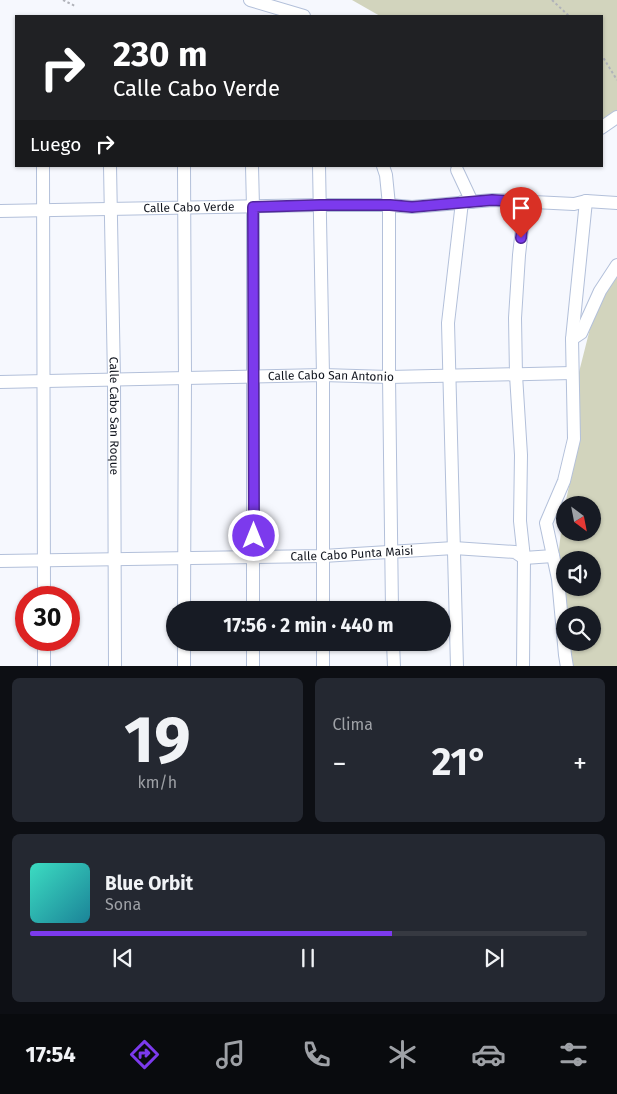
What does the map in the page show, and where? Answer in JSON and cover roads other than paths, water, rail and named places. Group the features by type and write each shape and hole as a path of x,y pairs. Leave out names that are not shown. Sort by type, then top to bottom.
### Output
{"street":[{"path":"250,0 301,15"},
{"path":"603,127 617,118"},
{"path":"43,167 44,586"},
{"name":"Calle Cabo San Roque","path":"110,167 114,379 115,666"},
{"path":"184,167 184,601"},
{"path":"252,167 253,601"},
{"path":"318,167 323,375 323,601"},
{"path":"384,167 390,205 389,377 392,601"},
{"path":"457,170 467,202 448,323 457,666"},
{"name":"Calle Cabo Verde","path":"0,211 320,205 390,205 412,207 492,200 574,204 586,201 617,202"},
{"path":"567,666 564,655 561,600 546,522 564,481 574,439 572,373 586,201"},
{"path":"523,666 524,558 520,521 521,455 515,318 525,202"},
{"path":"575,338 581,334 600,291 617,265"},
{"name":"Calle Cabo San Antonio","path":"0,382 185,377 323,375 389,377 572,373"},
{"name":"Calle Cabo Punta Maisi","path":"0,561 322,556 454,548 515,552 524,558 553,556"},
{"path":"44,651 44,666"},
{"path":"184,651 184,666"},
{"path":"253,651 253,666"},
{"path":"323,651 323,666"},
{"path":"393,651 394,666"}]}
